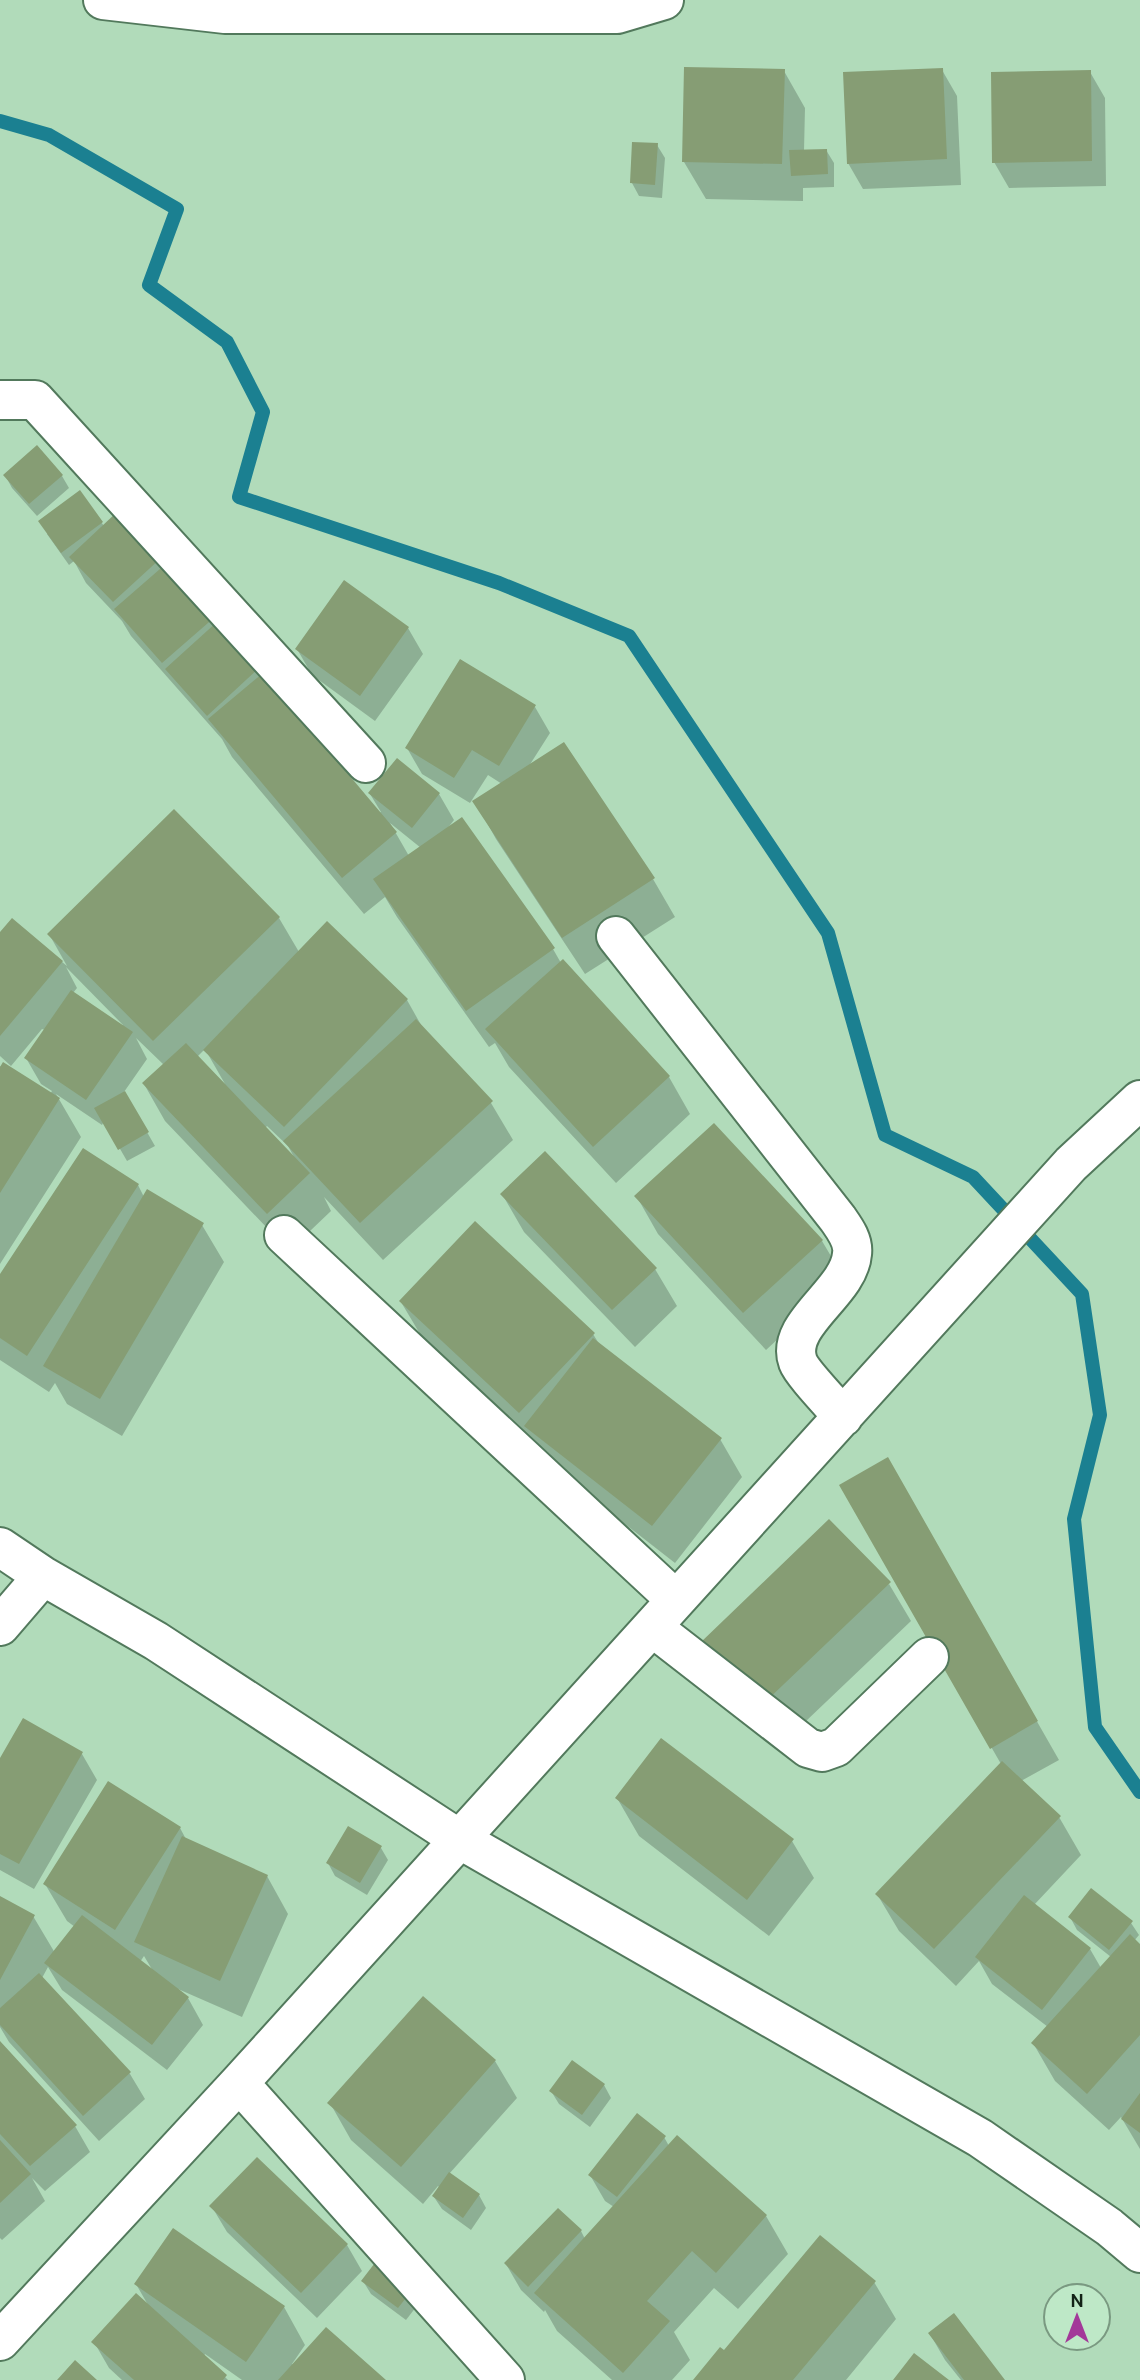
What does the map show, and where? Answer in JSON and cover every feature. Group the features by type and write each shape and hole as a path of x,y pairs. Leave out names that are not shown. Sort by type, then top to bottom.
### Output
{"street":[{"path":"103,0 225,14 334,7 484,7 617,14 664,0"},
{"path":"0,400 35,400 366,763"},
{"path":"616,936 838,1219 849,1237 852,1253 844,1280 799,1333 796,1346 798,1363 851,1408"},
{"path":"0,2341 239,2083 1071,1164 1140,1100"},
{"path":"284,1235 664,1614 808,1748 822,1752 836,1747 929,1657"},
{"path":"0,1547 43,1576 156,1641 459,1839 980,2138 1110,2227 1140,2253"},
{"path":"0,1626 43,1576"},
{"path":"239,2083 492,2375"}],"building":[{"path":"684,67 785,69 782,164 682,162"},
{"path":"943,68 947,159 847,164 843,72"},
{"path":"1091,70 1092,161 992,163 991,72"},
{"path":"632,142 658,143 655,185 630,183"},
{"path":"827,149 828,174 791,176 789,150"},
{"path":"37,445 63,475 29,504 3,475"},
{"path":"80,490 103,522 61,553 38,521"},
{"path":"117,512 161,558 113,602 69,557"},
{"path":"168,562 216,616 162,663 114,609"},
{"path":"344,580 409,627 360,696 295,649"},
{"path":"218,621 260,667 207,716 165,669"},
{"path":"460,659 536,705 499,766 472,750 454,778 405,748"},
{"path":"263,673 397,832 342,878 208,719"},
{"path":"564,742 655,878 562,938 472,801"},
{"path":"397,758 440,793 412,828 368,793"},
{"path":"174,809 280,917 153,1041 47,934"},
{"path":"462,817 555,948 466,1011 373,879"},
{"path":"12,918 63,961 0,1036 0,932"},
{"path":"327,921 408,999 284,1127 203,1050"},
{"path":"563,959 670,1076 593,1147 485,1029"},
{"path":"71,990 133,1032 86,1100 24,1058"},
{"path":"416,1019 493,1101 360,1223 283,1141"},
{"path":"186,1043 310,1173 267,1214 142,1083"},
{"path":"3,1062 60,1098 0,1193 0,1067"},
{"path":"125,1091 149,1132 118,1150 94,1108"},
{"path":"714,1123 823,1240 743,1313 634,1196"},
{"path":"83,1148 139,1184 27,1356 0,1338 0,1274"},
{"path":"545,1151 657,1268 612,1310 500,1194"},
{"path":"147,1189 204,1223 100,1399 43,1366"},
{"path":"475,1221 595,1333 519,1413 399,1301"},
{"path":"593,1338 722,1438 652,1526 524,1426"},
{"path":"888,1457 1038,1721 990,1749 839,1485"},
{"path":"829,1519 891,1582 761,1706 700,1643"},
{"path":"23,1718 83,1752 19,1864 0,1854 0,1758"},
{"path":"661,1738 794,1839 747,1900 615,1798"},
{"path":"1002,1761 1061,1816 934,1949 875,1894"},
{"path":"108,1781 181,1827 115,1930 43,1884"},
{"path":"348,1826 382,1846 360,1883 326,1863"},
{"path":"182,1836 268,1875 220,1981 134,1942"},
{"path":"1091,1888 1133,1921 1109,1950 1068,1917"},
{"path":"1024,1895 1091,1948 1042,2010 975,1957"},
{"path":"0,1896 35,1915 0,1980"},
{"path":"82,1915 189,1997 152,2045 44,1963"},
{"path":"1130,1934 1140,1944 1140,2035 1087,2094 1031,2043"},
{"path":"39,1973 131,2072 83,2116 0,2025 0,2008"},
{"path":"423,1996 496,2060 401,2167 327,2103"},
{"path":"0,2041 77,2125 30,2166 0,2134"},
{"path":"572,2060 605,2084 582,2115 549,2091"},
{"path":"1140,2093 1140,2133 1121,2119"},
{"path":"637,2113 666,2136 617,2197 588,2175"},
{"path":"677,2135 767,2215 716,2273 692,2251 647,2301 670,2321 623,2373 534,2293"},
{"path":"0,2140 31,2174 0,2203"},
{"path":"257,2157 348,2244 301,2293 209,2206"},
{"path":"449,2172 480,2194 463,2218 432,2196"},
{"path":"558,2208 582,2230 528,2287 504,2263"},
{"path":"173,2228 285,2306 246,2362 134,2284"},
{"path":"820,2235 876,2281 793,2380 693,2380 720,2347 724,2350"},
{"path":"381,2255 417,2284 398,2308 361,2281"},
{"path":"136,2293 227,2375 223,2380 134,2380 91,2342"},
{"path":"954,2313 1005,2380 964,2380 928,2333"},
{"path":"326,2327 386,2380 278,2380"},
{"path":"914,2353 949,2380 893,2380"},
{"path":"75,2360 97,2380 57,2380"}],"waterway":[{"path":"0,121 49,135 177,209 149,285 227,342 263,412 239,497 499,583 629,636 828,933 885,1135 973,1177 1082,1294 1100,1415 1074,1519 1095,1727 1140,1792"}]}
